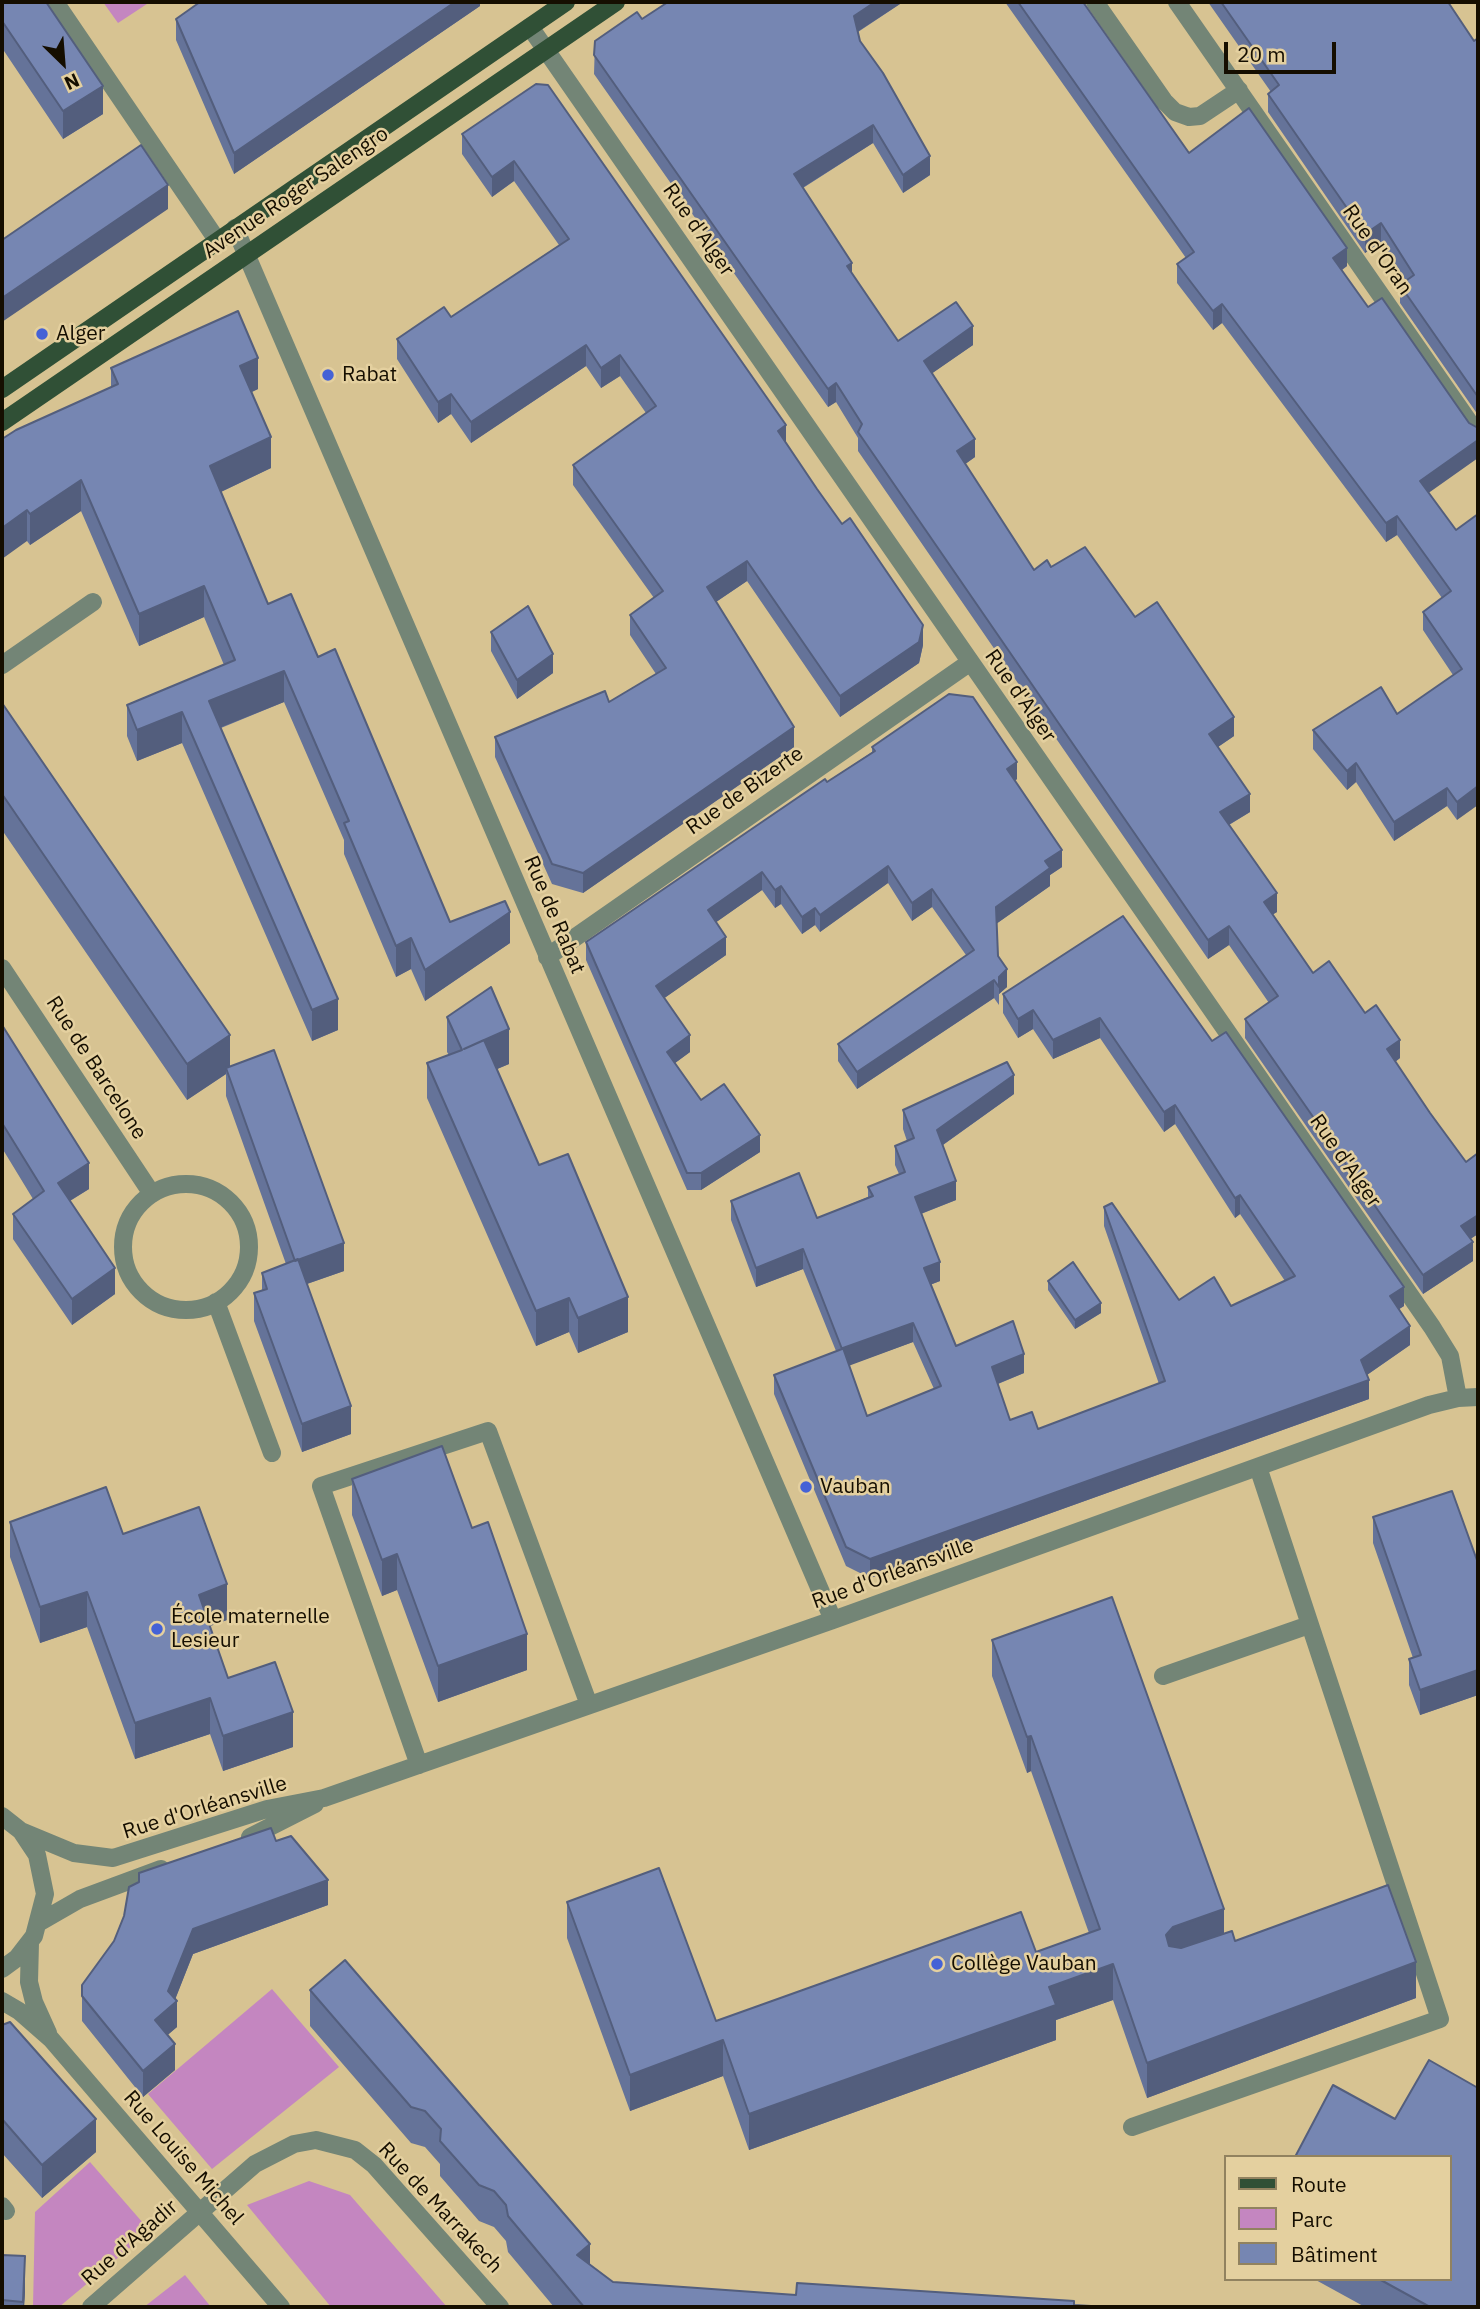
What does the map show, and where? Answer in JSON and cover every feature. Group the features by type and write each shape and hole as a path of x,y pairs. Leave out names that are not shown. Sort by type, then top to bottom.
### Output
{"main road":[{"name":"Avenue Roger Salengro","path":"2,389 566,2"},
{"name":"Avenue Roger Salengro","path":"2,422 616,2"}],"street":[{"path":"55,2 217,240"},
{"path":"1095,2 1164,102 1175,112 1189,117 1200,116 1239,90"},
{"name":"Rue d'Oran","path":"1177,2 1478,435"},
{"name":"Rue d'Alger","path":"530,27 1432,1327 1450,1356 1458,1398"},
{"name":"Rue de Rabat","path":"235,228 832,1620"},
{"path":"2,665 93,603"},
{"name":"Rue de Bizerte","path":"547,957 969,663"},
{"name":"Rue de Barcelone","path":"2,968 152,1194"},
{"path":"180,1185 200,1186 219,1193 240,1215 248,1233 247,1264 239,1282 216,1302 187,1311 167,1308 149,1298 130,1276 123,1256 124,1236 131,1216 152,1194 180,1185"},
{"path":"216,1302 272,1453"},
{"name":"Rue d'Orléansville","path":"21,1831 74,1853 113,1858 267,1809 324,1798 832,1620 1429,1405 1458,1398 1478,1397"},
{"path":"419,1765 321,1486 488,1431 589,1706"},
{"path":"1132,2127 1440,2019 1393,1899 1258,1467"},
{"path":"1163,1676 1309,1625"},
{"name":"Rue d'Orléansville","path":"238,1842 282,1824 324,1798"},
{"path":"2,1816 21,1831 37,1855 46,1894 40,1922 30,1943 2,1969"},
{"path":"40,1922 80,1899 177,1864"},
{"name":"Rue Louise Michel","path":"30,1943 32,1992 51,2039"},
{"name":"Rue Louise Michel","path":"2,2001 19,2011 51,2039 281,2307"},
{"name":"Rue de Marrakech","path":"199,2212 255,2164 274,2152 294,2144 317,2140 336,2143 355,2150 374,2165 500,2307"},
{"name":"Rue d'Agadir","path":"91,2307 199,2212"}],"green space":[{"path":"103,2 150,2 118,23"},
{"path":"272,1989 339,2067 212,2169 148,2094"},
{"path":"90,2162 150,2231 59,2307 33,2307 35,2212"},
{"path":"309,2181 350,2195 447,2307 331,2307 247,2205"},
{"path":"185,2275 211,2307 144,2307"}],"building":[{"path":"2,2 46,2 103,86 63,111 2,21"},
{"path":"200,2 455,2 234,153 176,19"},
{"path":"668,2 875,2 854,16 860,41 883,73 930,156 903,175 873,125 794,174 852,263 847,266 898,341 956,302 973,326 924,361 975,439 957,451 1034,570 1047,560 1051,567 1085,547 1135,617 1157,602 1234,717 1209,734 1250,794 1220,812 1277,893 1264,902 1313,973 1329,961 1365,1013 1376,1005 1400,1040 1387,1049 1430,1113 1466,1162 1478,1153 1478,1215 1461,1226 1473,1242 1423,1275 1245,1019 1278,996 1229,926 1208,940 858,432 862,424 836,383 828,389 594,55 595,41 637,12 642,19"},
{"path":"1018,2 1083,2 1189,153 1249,108 1347,248 1333,258 1368,307 1382,298 1469,423 1478,428 1478,440 1420,481 1456,530 1478,514 1478,786 1457,802 1447,788 1394,822 1356,763 1347,771 1313,730 1381,687 1397,714 1462,669 1423,612 1451,591 1397,516 1386,523 1222,304 1213,311 1177,264 1194,252"},
{"path":"1221,2 1448,2 1474,41 1478,38 1478,397 1400,285 1414,275 1381,223 1365,234 1268,94 1279,85"},
{"path":"536,84 548,85 786,425 778,431 817,489 842,524 850,518 923,625 919,642 840,696 747,561 707,587 794,727 583,873 552,864 495,737 605,691 609,702 666,668 630,615 663,591 573,465 656,406 620,355 601,368 586,345 471,422 451,394 438,402 397,339 444,307 451,317 569,239 514,161 492,177 462,134"},
{"path":"141,145 168,185 2,298 2,240"},
{"path":"238,311 258,358 240,366 271,437 210,466 268,604 291,594 318,657 335,649 450,922 505,901 510,912 425,970 411,938 396,946 344,823 349,821 284,671 209,701 338,999 312,1010 182,712 137,730 127,705 235,660 204,586 139,614 81,480 30,514 27,510 2,528 2,439 16,430 118,384 111,368"},
{"path":"528,606 553,654 517,680 491,632"},
{"path":"949,694 973,697 1017,762 1007,769 1062,850 1045,861 1050,868 996,907 998,956 1007,969 999,977 999,987 994,980 857,1072 838,1044 974,950 932,889 912,903 888,866 820,915 815,908 802,917 781,886 775,890 762,872 708,910 726,937 656,986 690,1035 667,1052 701,1100 724,1084 760,1135 701,1173 687,1173 586,942 825,779 827,782 875,751 872,747"},
{"path":"2,703 230,1035 187,1064 2,794"},
{"path":"1123,916 1212,1041 1226,1032 1404,1287 1390,1296 1410,1326 1361,1360 1369,1380 870,1559 846,1547 774,1375 842,1349 803,1249 756,1268 731,1201 799,1173 817,1218 873,1196 868,1187 905,1172 895,1146 914,1138 903,1110 1007,1062 1014,1075 937,1130 956,1181 915,1197 940,1262 924,1268 956,1346 1013,1321 1024,1354 992,1367 1010,1420 1032,1412 1038,1429 1165,1381 1104,1207 1112,1203 1179,1300 1214,1277 1231,1306 1295,1276 1240,1195 1235,1198 1175,1105 1164,1112 1100,1018 1053,1040 1033,1010 1018,1019 1003,994","holes":["913,1323 941,1386 867,1416 843,1348"]},
{"path":"491,987 509,1029 484,1040 539,1165 568,1154 628,1297 578,1318 569,1298 536,1311 427,1063 462,1050 447,1017"},
{"path":"2,1025 89,1163 58,1183 115,1268 72,1299 13,1214 44,1191 2,1123"},
{"path":"274,1050 344,1243 295,1261 226,1068"},
{"path":"298,1259 351,1406 302,1424 254,1293 267,1289 262,1273"},
{"path":"1073,1262 1101,1303 1075,1320 1048,1281"},
{"path":"442,1446 472,1528 488,1522 527,1634 438,1666 397,1554 382,1560 352,1479"},
{"path":"106,1487 123,1534 199,1507 227,1584 199,1595 228,1678 275,1662 293,1712 223,1736 210,1698 135,1723 87,1592 40,1607 10,1522"},
{"path":"1452,1491 1478,1563 1478,1670 1420,1690 1409,1659 1421,1655 1373,1517"},
{"path":"1112,1597 1224,1909 1173,1927 1166,1935 1169,1946 1181,1948 1232,1931 1235,1941 1388,1885 1416,1962 1147,2063 1113,1964 1049,1987 1056,2005 749,2114 723,2040 630,2075 567,1902 659,1868 716,2021 1021,1912 1036,1952 1100,1929 1031,1736 1027,1737 992,1640"},
{"path":"271,1828 276,1841 291,1836 328,1880 193,1929 168,1991 177,2001 155,2020 175,2044 143,2071 82,1996 82,1985 114,1941 124,1916 129,1887 139,1882 139,1873"},
{"path":"345,1960 590,2244 577,2255 613,2282 796,2295 797,2283 1074,2301 1074,2305 1091,2307 584,2307 508,2216 506,2205 494,2191 479,2185 440,2141 441,2129 425,2111 411,2107 310,1990"},
{"path":"10,2022 96,2119 42,2165 2,2119 2,2025"},
{"path":"1429,2060 1478,2088 1478,2307 1430,2307 1383,2281 1452,2281 1452,2155 1296,2155 1333,2085 1395,2119"},
{"path":"2,2255 25,2256 23,2302 2,2300"}],"place":[{"name":"Alger","path":"42,334"},
{"name":"Rabat","path":"328,375"},
{"name":"Vauban","path":"806,1487"},
{"name":"École maternelle Lesieur","path":"157,1629"},
{"name":"Collège Vauban","path":"937,1964"}]}
